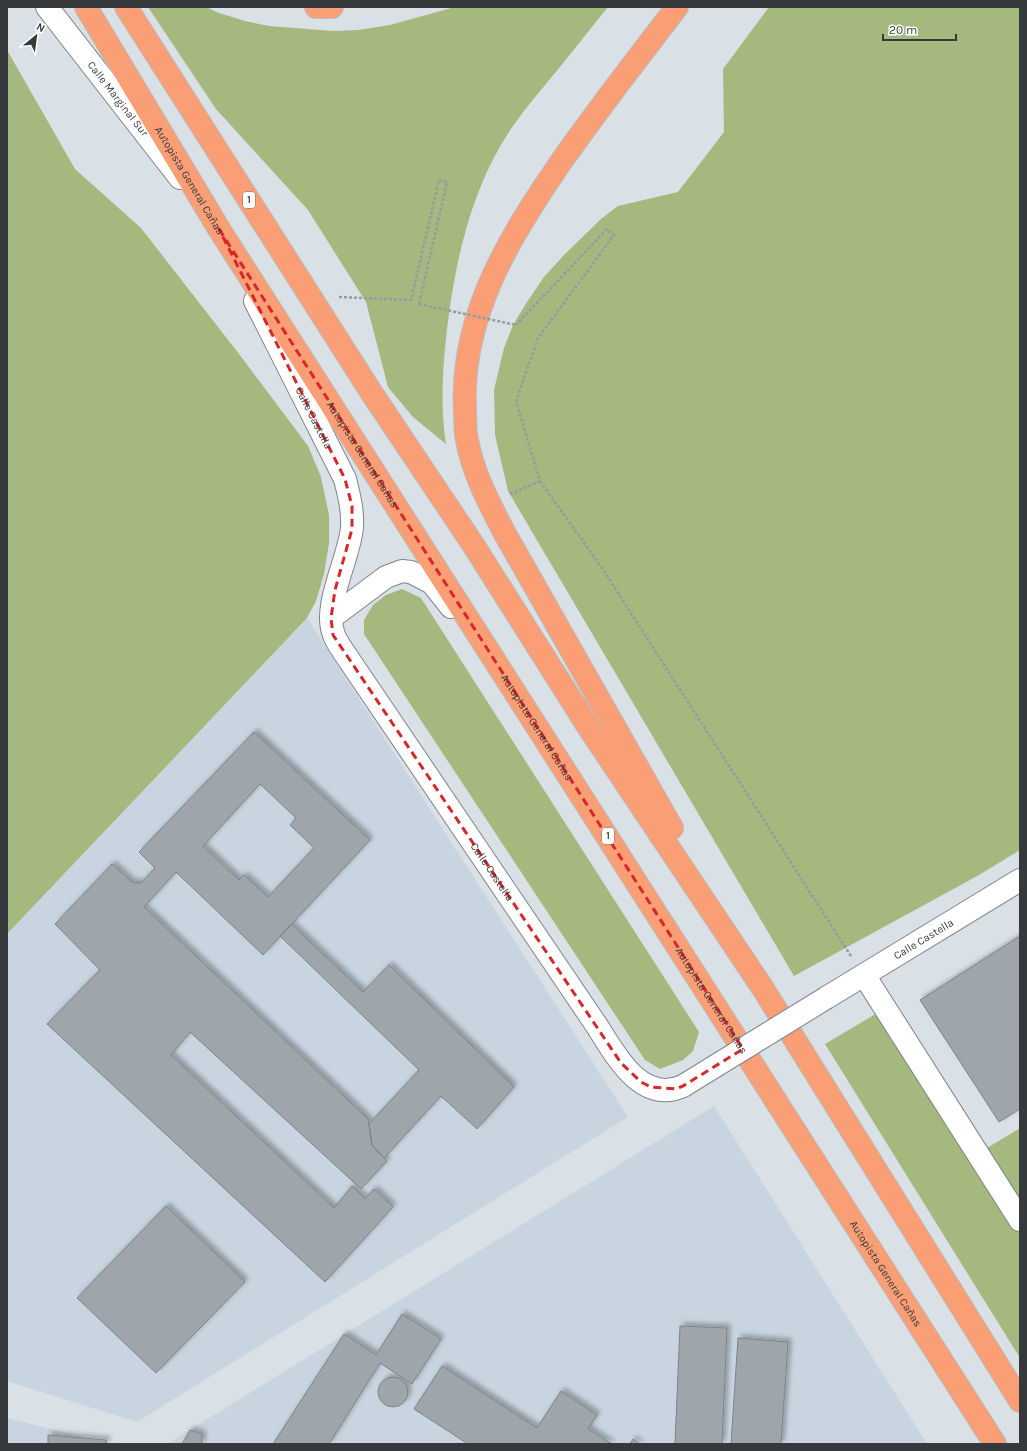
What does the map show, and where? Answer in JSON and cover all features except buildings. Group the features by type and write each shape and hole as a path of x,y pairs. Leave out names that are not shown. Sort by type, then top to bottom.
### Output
{"highway":[{"name":"Autopista General Cañas","path":"86,7 219,229 995,1444"},
{"name":"1","path":"126,7 371,392 485,564 589,728 762,987 1020,1401"},
{"path":"316,7 332,7"},
{"path":"677,7 589,122 531,206 498,264 485,294 471,341 464,388 466,440 489,503 504,532 762,987"}],"street":[{"name":"Calle Marginal Sur","path":"47,7 219,229"},
{"name":"Calle Castella","path":"219,229 345,479 352,506 352,529 335,590 331,618 333,634 621,1063 641,1082 662,1090 676,1090 1020,880"},
{"path":"331,618 386,577 402,571 411,572 432,583 498,664"},
{"path":"864,975 1020,1220"}],"path":[{"path":"310,296 411,300 439,180 447,182 419,304 516,325 607,229 614,235 538,338 516,401 540,481 602,568 864,975"},
{"path":"489,503 540,481"}],"highlighted area":[{"path":"219,229 743,1049 683,1086 676,1089 651,1087 641,1082 621,1063 333,635 331,618 335,590 352,529 352,506 345,479"}],"shaded area":[{"path":"307,618 628,1117 137,1422 7,1381 7,934"},
{"path":"714,1106 927,1444 167,1444"},
{"path":"7,1418 111,1444 7,1444"}],"green space":[{"path":"148,7 206,7 219,13 245,21 269,26 333,31 358,30 390,25 455,7 608,7 514,125 502,143 479,191 463,242 448,322 443,384 443,420 446,444 413,417 388,387 366,302 308,210 216,109"},
{"path":"769,7 1020,7 1020,850 979,875 794,976 508,491 495,435 494,390 504,348 513,325 527,302 544,277 564,255 601,219 618,206 678,192 724,132 723,69"},
{"path":"7,50 75,169 141,228 308,446 321,477 329,515 329,543 324,574 316,601 307,618 7,934"},
{"path":"402,589 421,598 699,1032 693,1051 683,1060 660,1069 645,1060 364,634 364,620 373,605 386,595"},
{"path":"894,1003 987,1148 1020,1128 1020,1358 825,1044"}]}
